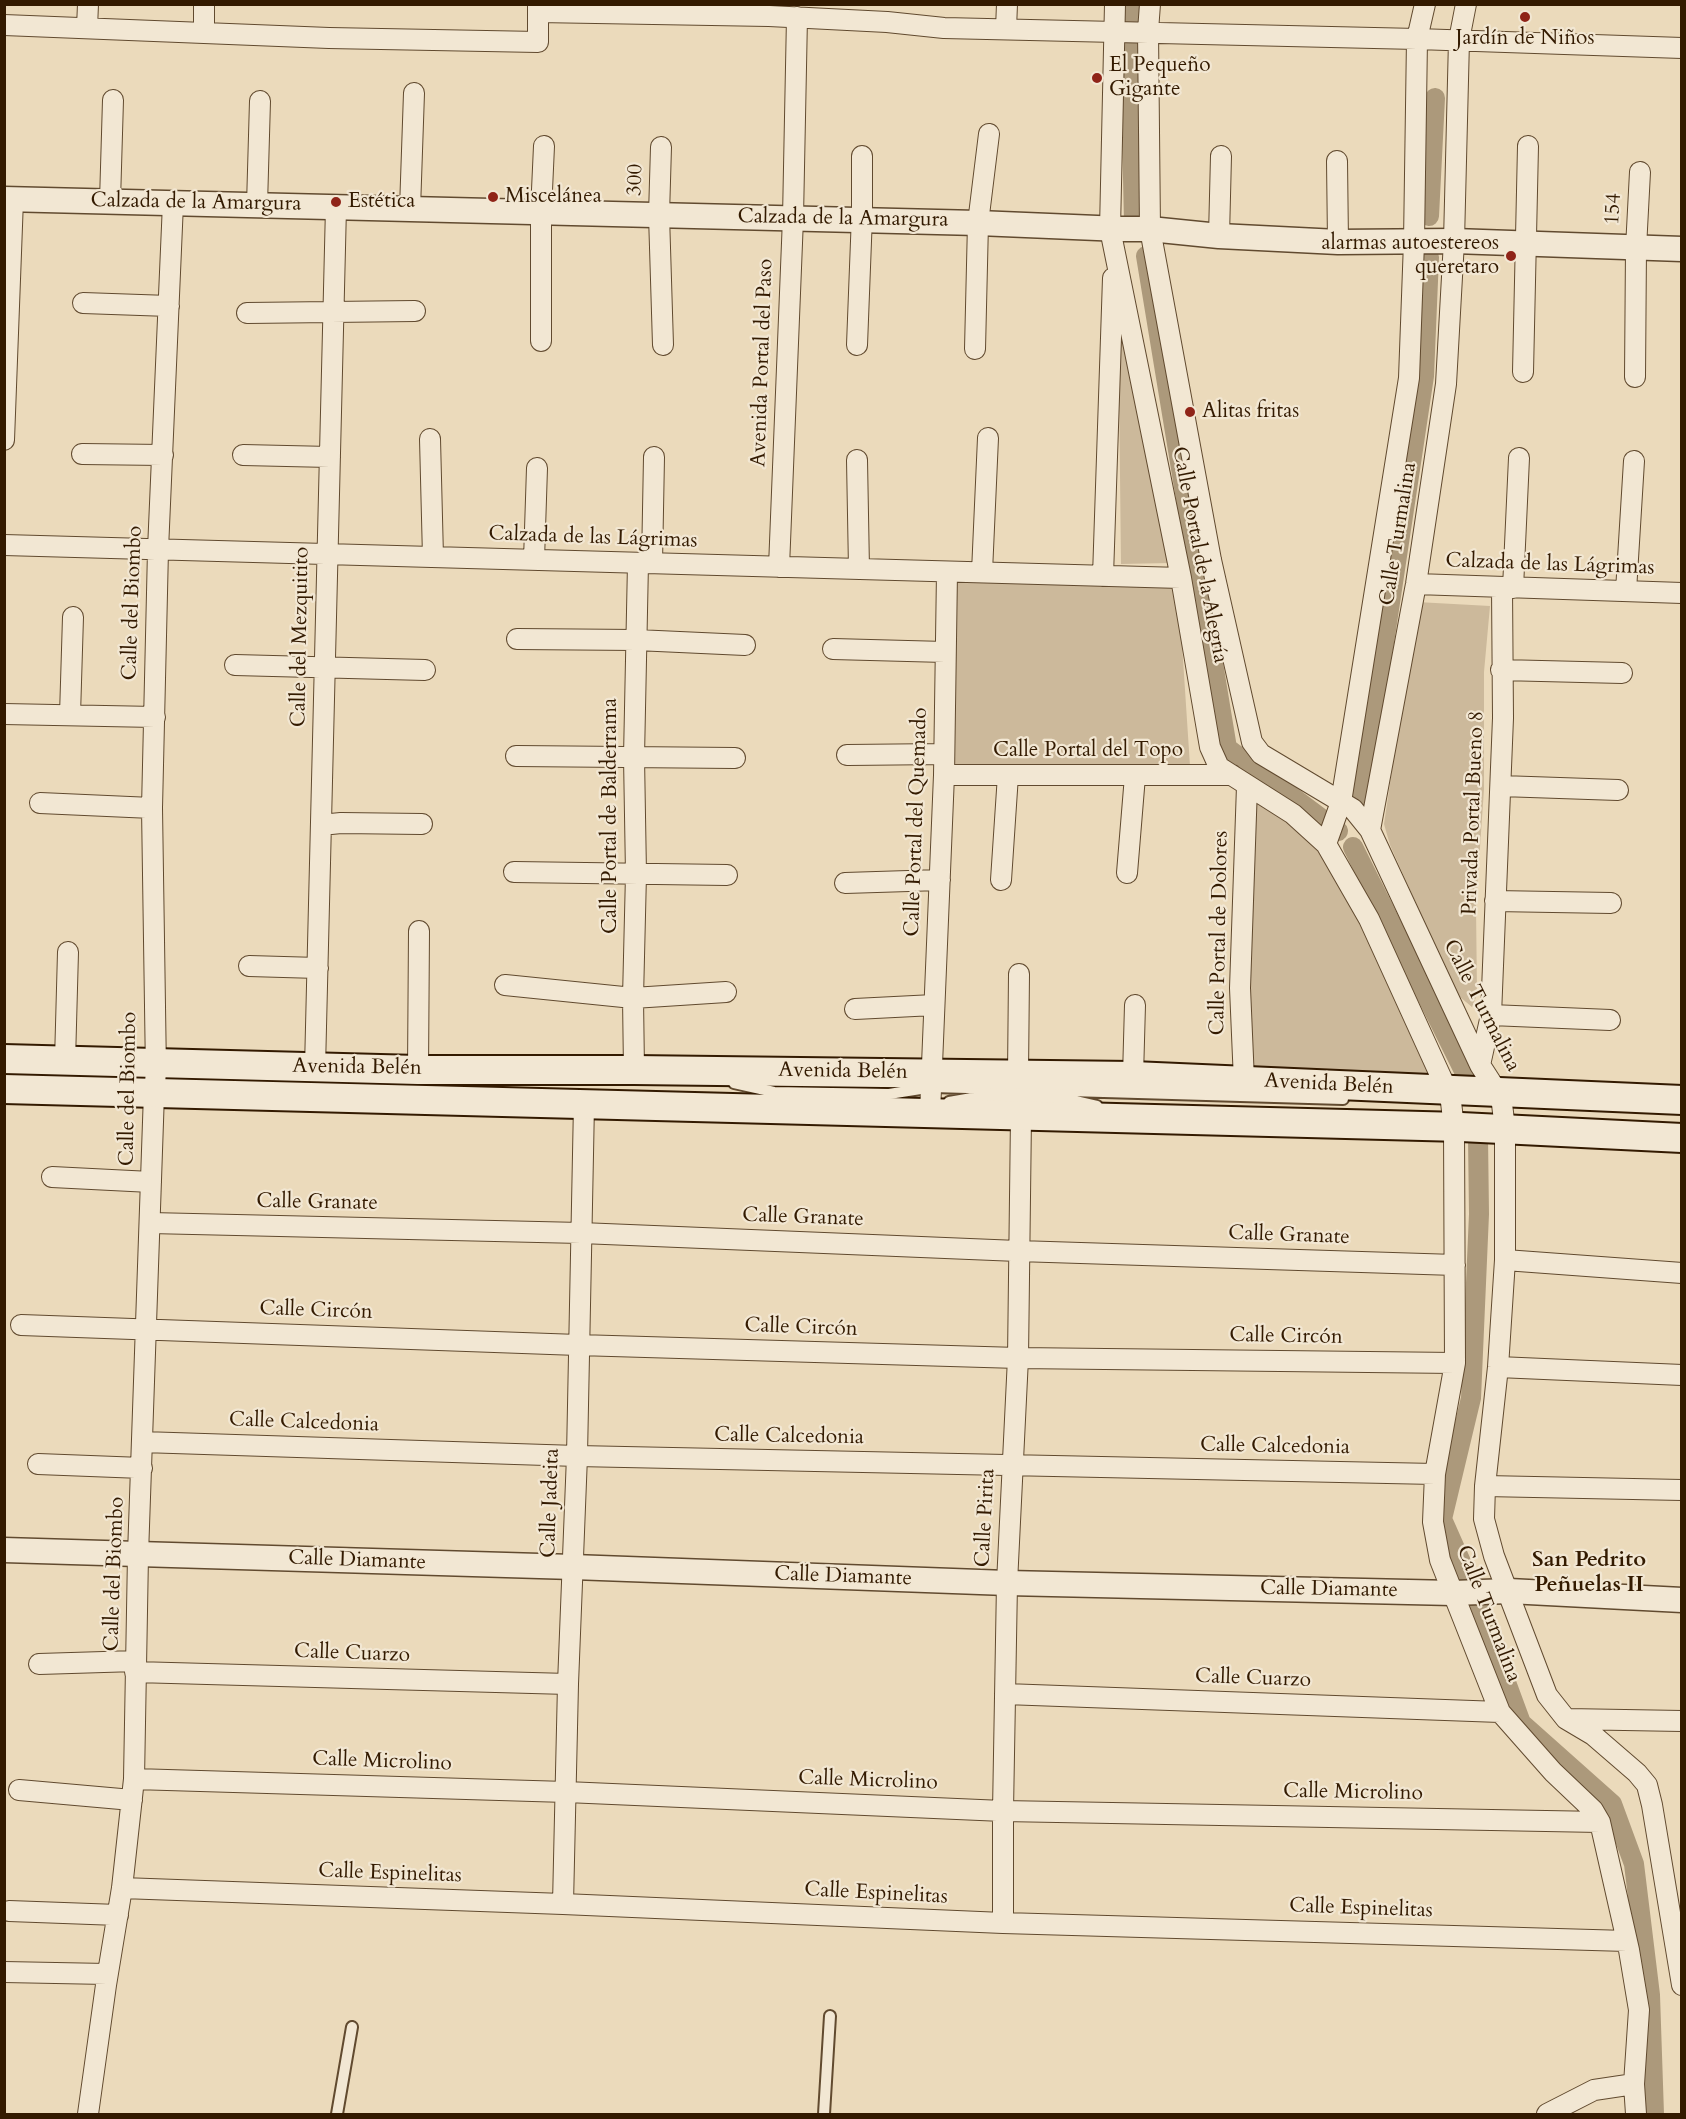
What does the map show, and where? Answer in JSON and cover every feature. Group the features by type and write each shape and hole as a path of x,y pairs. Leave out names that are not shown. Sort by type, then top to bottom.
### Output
{"main road":[{"name":"Avenida Belén","path":"4,1059 65,1061 155,1077 584,1104 932,1095 1018,1074 1244,1081 1451,1107 1502,1109 1682,1137"},
{"name":"Avenida Belén","path":"4,1089 315,1068 634,1070 932,1095 1021,1116 1451,1107 1502,1109 1682,1100"}],"street":[{"path":"87,28 88,4"},
{"path":"204,4 204,33"},
{"path":"1006,29 1007,4"},
{"name":"Calle Portal de la Alegría","path":"1115,4 1112,237 1181,578 1210,747 1219,767 1293,814 1326,844"},
{"name":"Calle Portal de la Alegría","path":"1150,4 1148,32 1150,229 1211,560 1252,742 1261,754 1353,809 1371,830"},
{"name":"Calle Turmalina","path":"1425,4 1417,39 1409,378 1341,802 1326,844 1369,919 1451,1107 1455,1363 1436,1474 1433,1522 1440,1560 1481,1592 1547,1695 1566,1719 1593,1735 1637,1773 1647,1785 1682,1985"},
{"name":"Calle Turmalina","path":"1466,4 1459,40 1454,241 1446,384 1416,584 1371,830 1378,850 1502,1109 1505,1260 1484,1519 1494,1556 1481,1592 1500,1712 1553,1772 1593,1810 1600,1822 1627,1941 1639,2010 1634,2084 1636,2115"},
{"path":"4,25 329,38 538,42 538,8 770,10 797,17 887,13 944,28 1459,40 1682,48"},
{"name":"Avenida Portal del Paso","path":"779,567 793,218 797,17"},
{"path":"410,209 414,93"},
{"path":"111,201 114,100"},
{"path":"257,205 260,101"},
{"path":"975,349 978,223 988,134"},
{"path":"541,341 541,212 544,146"},
{"path":"1522,372 1528,146"},
{"name":"300","path":"661,147 658,215 663,345"},
{"path":"858,345 862,156"},
{"path":"1219,237 1221,156"},
{"path":"1337,161 1338,242"},
{"name":"154","path":"1635,377 1636,248 1640,172"},
{"path":"4,440 9,199"},
{"name":"Calzada de la Amargura","path":"9,199 978,223 1112,237 1150,229 1219,237 1338,242 1454,241 1682,249"},
{"name":"Calle del Biombo","path":"88,2115 107,1974 122,1888 134,1779 138,1555 155,1077 152,808 158,550 172,203"},
{"name":"Calle del Mezquitito","path":"315,1068 336,207"},
{"path":"1103,576 1112,237"},
{"path":"83,303 169,306"},
{"path":"247,313 415,311"},
{"path":"981,572 988,438"},
{"path":"430,439 433,557"},
{"path":"82,454 163,455"},
{"path":"243,455 330,457"},
{"name":"Calle Portal de Balderrama","path":"634,1070 636,640 654,457"},
{"name":"Privada Portal Bueno 8","path":"1480,1065 1491,1015 1503,718 1501,670 1520,458"},
{"path":"857,460 860,569"},
{"path":"1626,591 1634,461"},
{"path":"534,560 537,468"},
{"name":"Calzada de las Lágrimas","path":"4,545 1181,578"},
{"name":"Calle Portal del Quemado","path":"932,1095 944,775 947,572"},
{"name":"Calzada de las Lágrimas","path":"1416,584 1682,593"},
{"path":"70,715 73,617"},
{"path":"517,639 636,640 745,645"},
{"path":"833,649 945,652"},
{"path":"235,665 425,670"},
{"path":"1501,670 1622,673"},
{"path":"4,714 154,717"},
{"path":"848,755 944,754"},
{"path":"516,756 735,758"},
{"name":"Calle Portal del Topo","path":"944,775 1135,776 1240,780"},
{"path":"1001,880 1008,775"},
{"path":"1126,873 1135,776"},
{"name":"Calle Portal de Dolores","path":"1240,780 1240,988 1244,1081"},
{"path":"1501,786 1618,790"},
{"path":"40,803 152,808"},
{"path":"321,825 341,823 422,824"},
{"path":"514,872 727,876"},
{"path":"846,882 940,880"},
{"path":"1495,901 1611,903"},
{"path":"418,1070 419,931"},
{"path":"65,1061 68,952"},
{"path":"249,966 318,968"},
{"path":"1018,1074 1019,974"},
{"path":"506,985 633,998 726,992"},
{"path":"855,1009 934,1005"},
{"path":"1133,1076 1135,1005"},
{"path":"1491,1015 1610,1020"},
{"name":"Calle Jadeita","path":"563,1904 568,1684 577,1456 584,1104"},
{"name":"Calle Pirita","path":"1004,1923 1003,1811 1007,1583 1018,1358 1021,1116"},
{"path":"52,1177 151,1182"},
{"name":"Calle Granate","path":"150,1223 581,1233 1018,1251 1455,1265"},
{"path":"1505,1260 1682,1273"},
{"name":"Calle Circón","path":"21,1324 578,1345 1018,1358 1455,1363"},
{"path":"1498,1367 1682,1375"},
{"name":"Calle Calcedonia","path":"142,1442 577,1456 1436,1474"},
{"path":"38,1464 142,1468"},
{"path":"1485,1486 1682,1490"},
{"name":"Calle Diamante","path":"4,1550 1007,1583 1481,1592 1682,1600"},
{"name":"Calle Cuarzo","path":"39,1664 568,1684"},
{"name":"Calle Cuarzo","path":"1005,1694 1500,1712"},
{"path":"1566,1719 1682,1721"},
{"name":"Calle Microlino","path":"134,1779 566,1792 1003,1811 1600,1822"},
{"path":"19,1790 132,1800"},
{"name":"Calle Espinelitas","path":"122,1888 1004,1923 1627,1941"},
{"path":"9,1911 118,1915"},
{"path":"4,1972 107,1974"},
{"path":"1547,2115 1594,2090 1634,2084"}],"lane":[{"path":"4,1068 155,1077 932,1095 1356,1100"},
{"path":"4,1078 155,1077 701,1082"},
{"path":"723,1083 735,1083 774,1092 1075,1101 1112,1109 1451,1107"},
{"path":"1526,1105 1682,1110"},
{"path":"1502,1109 1682,1127"},
{"path":"824,2115 830,2016"},
{"path":"337,2115 352,2027"}],"shaded area":[{"path":"1118,298 1170,563 1121,564"},
{"path":"947,578 1178,583 1190,766 940,768"},
{"path":"1417,602 1490,606 1484,672 1484,789 1476,906 1477,995 1472,1007 1460,997 1453,986 1390,845 1384,824"},
{"path":"1252,800 1326,848 1430,1076 1409,1077 1329,1069 1251,1068 1247,996"}],"waterway":[{"path":"1131,4 1131,15"},
{"path":"1130,38 1134,223"},
{"path":"1429,216 1435,98"},
{"path":"1146,256 1227,748 1338,831"},
{"path":"1359,809 1424,376 1429,257"},
{"path":"1353,847 1471,1085"},
{"path":"1478,1137 1479,1214 1471,1398 1442,1519 1465,1571 1521,1723 1612,1804 1634,1864 1650,1995 1654,2114"}],"place":[{"name":"Jardín de Niños","path":"1525,17"},
{"name":"El Pequeño Gigante","path":"1097,78"},
{"name":"Miscelánea","path":"493,197"},
{"name":"Estética","path":"336,202"},
{"name":"alarmas autoestereos queretaro","path":"1511,256"},
{"name":"Alitas fritas","path":"1190,412"}],"district":[{"name":"San Pedrito Peñuelas II","path":"1589,1574"}]}
